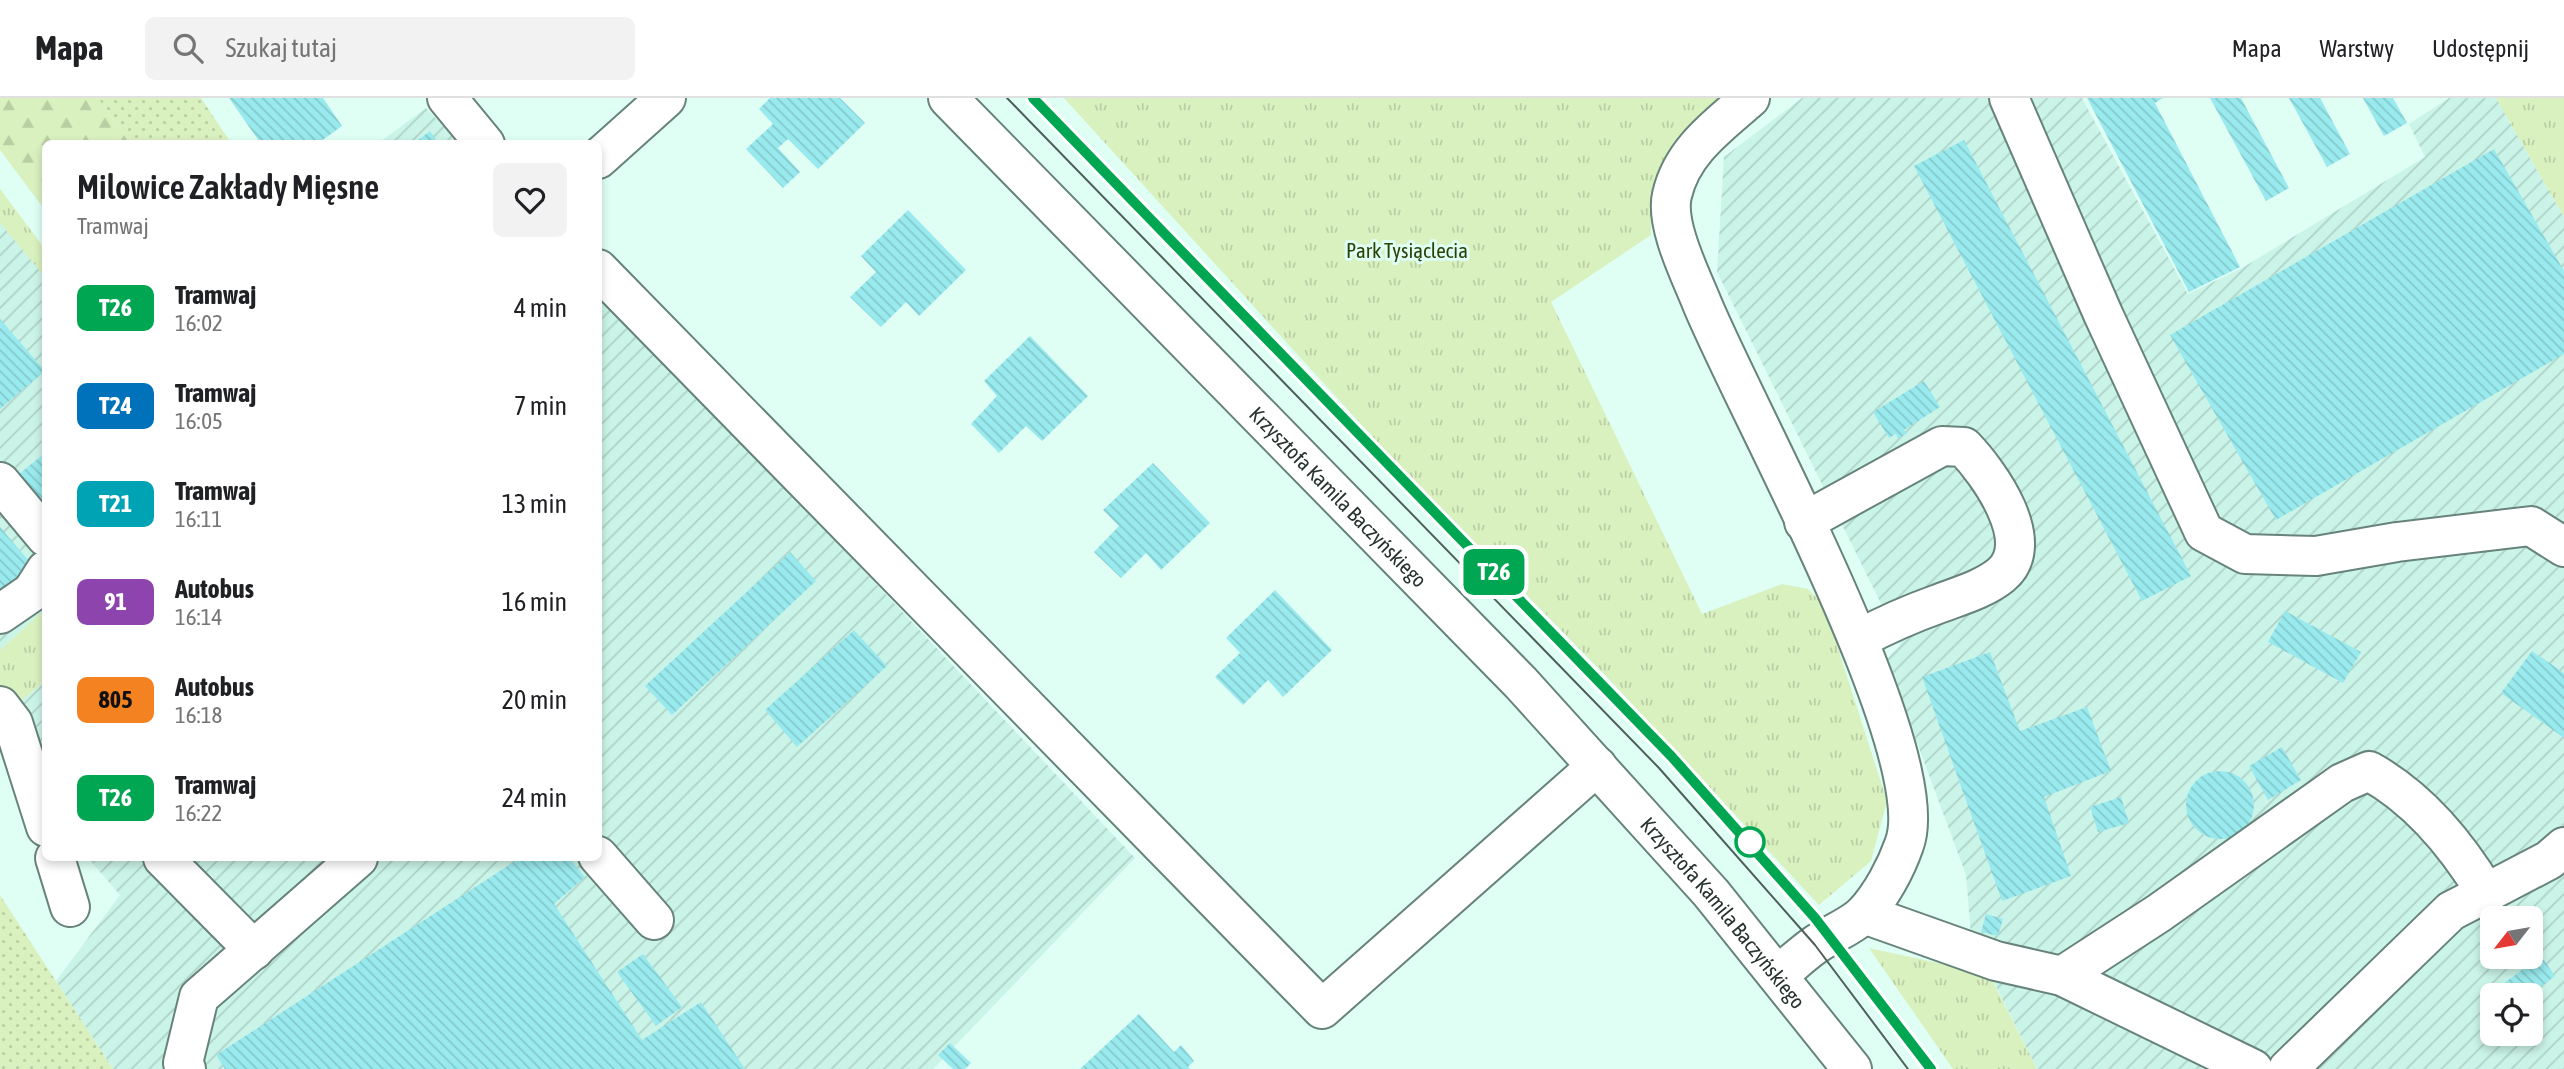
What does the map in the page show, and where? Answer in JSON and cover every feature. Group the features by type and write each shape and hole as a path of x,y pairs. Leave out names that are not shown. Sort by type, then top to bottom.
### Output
{"street":[{"path":"447,98 482,140"},
{"path":"602,155 666,98"},
{"name":"Krzysztofa Kamila Baczyńskiego","path":"948,98 1521,683 1712,893 1852,1069"},
{"path":"1750,98 1692,150 1672,195 1672,218 1685,263 1722,352 1859,639 1895,746 1908,802 1905,843 1888,879 1864,914 1815,945 1779,975"},
{"path":"2010,98 2103,314 2204,532 2245,554 2316,556 2397,542 2532,526 2564,547"},
{"path":"602,272 1322,1009 1597,766"},
{"path":"1804,522 1942,446 1964,447 1982,466 2006,505 2014,528 2013,552 2004,573 1978,588 1889,622 1859,639"},
{"path":"0,482 42,532"},
{"path":"0,614 32,592 42,576"},
{"path":"0,706 13,723 42,814"},
{"path":"2062,976 2159,914 2342,783 2369,771 2398,787 2465,859 2486,893"},
{"path":"2287,1069 2451,911 2549,860 2564,847"},
{"path":"56,861 70,907"},
{"path":"166,861 254,950"},
{"path":"186,1069 183,1063 199,998 355,861"},
{"path":"602,861 654,920"},
{"path":"1864,914 1996,961 2062,976 2253,1069"}],"shaded area":[{"path":"1802,98 2082,98 2188,294 2242,268 2425,157 2409,124 2449,98 2496,98 2564,217 2564,1069 2037,1069 1971,936 1966,875 1886,659 1901,644 1717,272 1724,157"},
{"path":"426,108 456,140 382,140"},
{"path":"0,223 42,272 42,612 0,650"},
{"path":"602,294 1135,858 933,1069 113,1069 56,981 120,895 91,861 602,861"},
{"path":"42,683 42,804 0,754 0,718"}],"green space":[{"path":"0,98 98,98 128,140 42,140 42,206 0,150"},
{"path":"98,98 201,98 229,140 128,140"},
{"name":"Park Tysiąclecia","path":"1064,98 1720,98 1683,145 1663,178 1652,214 1651,235 1551,302 1702,614 1782,584 1808,589 1824,605 1887,801 1871,861 1819,905 1609,679 1390,456"},
{"path":"2496,98 2564,98 2564,217"},
{"path":"0,189 42,245 42,273 0,223"},
{"path":"42,612 42,683 0,718 0,650"},
{"path":"0,895 113,1069 0,1069"},
{"path":"1869,948 1989,974 2037,1069 1953,1069"}],"building":[{"path":"229,98 323,98 342,126 323,140 258,140"},
{"path":"770,98 840,98 865,123 818,169 788,139 778,148 800,172 783,188 746,149 773,124 759,109"},
{"path":"2087,98 2163,98 2155,103 2240,267 2189,292"},
{"path":"2210,98 2241,98 2289,188 2266,201"},
{"path":"2289,98 2320,98 2350,154 2327,167"},
{"path":"2363,98 2393,98 2407,123 2384,136"},
{"path":"430,131 436,140 418,140"},
{"path":"1964,140 2191,576 2142,601 1914,166"},
{"path":"2494,149 2564,271 2564,354 2276,520 2170,335"},
{"path":"908,210 966,270 919,316 906,302 881,327 850,297 876,272 861,256"},
{"path":"0,319 42,368 42,374 0,409"},
{"path":"1030,336 1088,396 1042,441 1026,426 999,453 971,424 997,396 984,381"},
{"path":"1924,381 1940,407 1904,430 1907,433 1898,439 1896,434 1889,438 1873,412"},
{"path":"42,455 42,512 13,479"},
{"path":"1153,463 1210,523 1161,570 1146,553 1121,578 1094,552 1119,526 1103,510"},
{"path":"0,527 34,567 0,595"},
{"path":"790,552 816,581 672,715 645,686"},
{"path":"1275,590 1332,650 1283,697 1268,680 1243,705 1215,677 1240,653 1226,638"},
{"path":"2285,611 2361,652 2343,683 2268,642"},
{"path":"854,630 887,666 797,747 765,710"},
{"path":"2532,651 2564,673 2564,738 2501,693"},
{"path":"1990,652 2020,731 2087,707 2111,771 2044,797 2071,876 2002,901 1922,677"},
{"path":"2282,747 2301,780 2268,800 2249,766"},
{"path":"2227,771 2248,786 2254,798 2252,818 2244,829 2227,839 2213,839 2196,829 2188,818 2186,798 2196,781 2207,773"},
{"path":"2121,797 2129,823 2098,832 2090,807"},
{"path":"515,861 572,861 585,877 554,904 642,1040 701,1002 745,1069 225,1069 216,1055"},
{"path":"1986,914 2003,919 1998,936 1981,932"},
{"path":"643,954 682,1007 656,1026 617,972"},
{"path":"2543,959 2555,976 2543,985 2504,983 2522,970 2543,970"},
{"path":"1139,1014 1174,1052 1181,1045 1194,1061 1188,1067 1190,1069 1080,1069"},
{"path":"950,1043 971,1063 965,1069 953,1069 938,1055"}],"tram line":[{"path":"1007,98 1659,768 1815,945 1908,1069"},
{"path":"1033,98 1672,757 1830,935 1931,1069"},
{"name":"T26","path":"1033,98 1672,757 1773,867 1830,935 1931,1069"}]}
